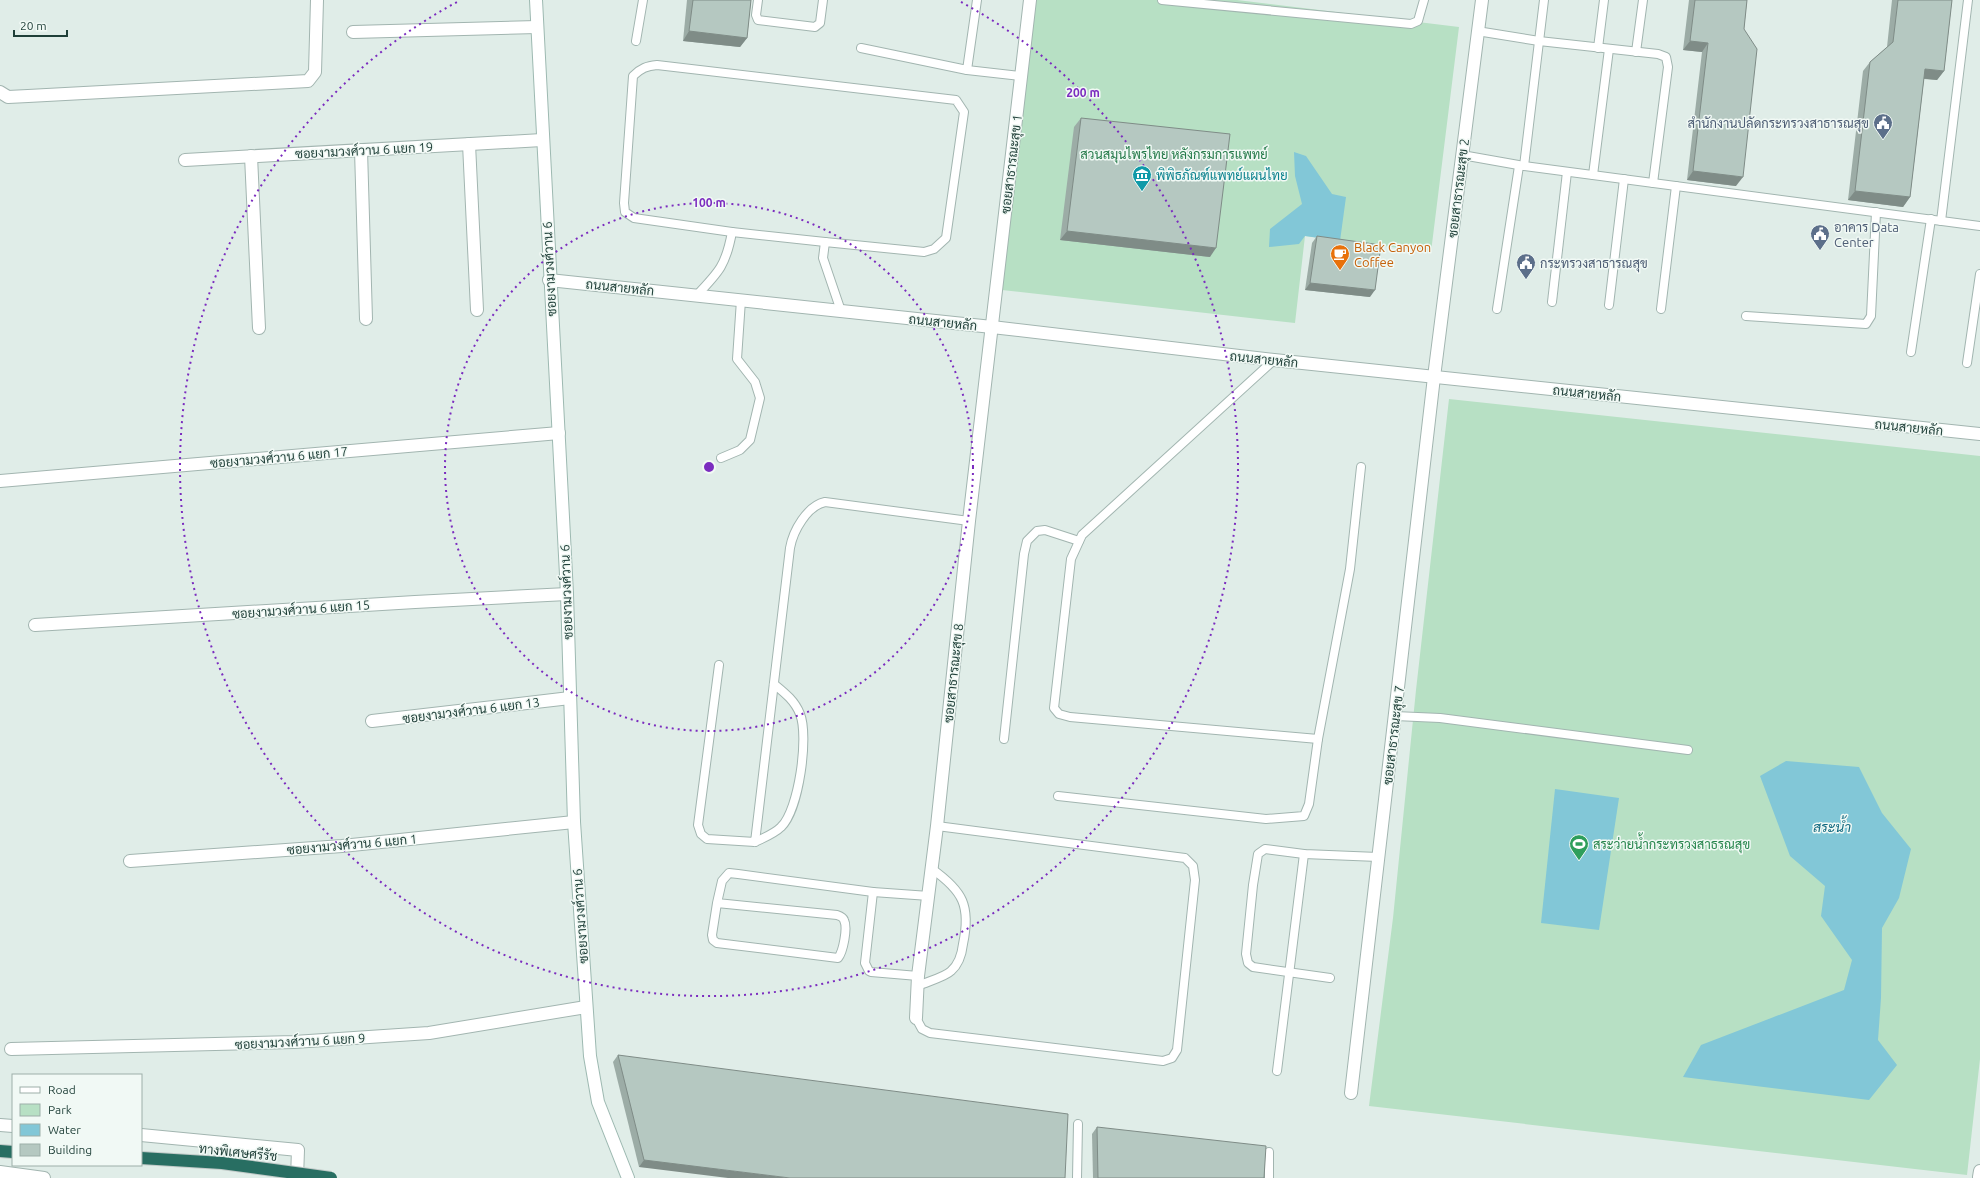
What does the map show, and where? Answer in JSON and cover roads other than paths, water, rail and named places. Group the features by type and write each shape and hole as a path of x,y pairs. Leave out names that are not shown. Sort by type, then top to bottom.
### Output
{"highway":[{"path":"0,1151 12,1152"},
{"name":"ทางพิเศษศรีรัช","path":"142,1158 222,1163 331,1178"}],"street":[{"path":"0,92 8,97 308,81 315,72 317,0"},
{"name":"ซอยงามวงศ์วาน 6","path":"536,0 549,280 559,433 567,594 574,822 586,1007 593,1082 598,1102 628,1178"},
{"name":"ซอยสาธารณะสุข 1","path":"992,327 1030,0"},
{"name":"ซอยสาธารณะสุข 2","path":"1434,377 1482,0"},
{"path":"353,32 537,27"},
{"name":"ซอยงามวงศ์วาน 6 แยก 19","path":"185,160 542,140"},
{"path":"469,144 477,310"},
{"path":"361,150 366,319"},
{"path":"251,156 259,328"},
{"name":"ถนนสายหลัก","path":"549,280 992,327 1274,360 1980,434"},
{"name":"ซอยสาธารณะสุข 8","path":"916,1018 918,981 937,826 969,521 992,327"},
{"name":"ซอยสาธารณะสุข 7","path":"1351,1093 1434,377"},
{"name":"ซอยงามวงศ์วาน 6 แยก 17","path":"0,481 559,433"},
{"name":"ซอยงามวงศ์วาน 6 แยก 15","path":"35,625 567,594"},
{"name":"ซอยงามวงศ์วาน 6 แยก 13","path":"372,721 570,698"},
{"name":"ซอยงามวงศ์วาน 6 แยก 1","path":"130,861 342,846 574,822"},
{"name":"ซอยงามวงศ์วาน 6 แยก 9","path":"11,1049 302,1042 429,1032 586,1007"},
{"path":"0,1125 12,1126"},
{"path":"142,1135 298,1150 297,1178"},
{"path":"0,1172 44,1178"}],"lane":[{"path":"636,41 643,0"},
{"path":"758,0 756,15 758,20 815,27 820,23 823,0"},
{"path":"967,70 977,0"},
{"path":"1162,0 1411,24 1418,21 1424,0"},
{"path":"1247,9 1249,0"},
{"path":"1497,309 1521,166 1544,0"},
{"path":"1598,48 1604,0"},
{"path":"1636,52 1643,0"},
{"path":"1941,221 1968,0"},
{"path":"1477,31 1539,41 1663,55 1668,60 1653,183"},
{"path":"861,48 967,70 1021,76"},
{"path":"1593,175 1609,49"},
{"path":"657,65 956,100 964,112 946,238 941,244 934,249 924,252 825,242 732,232 634,218 626,212 624,203 633,76 646,66 657,65"},
{"path":"1462,155 1521,166 1980,226"},
{"path":"1552,302 1567,172"},
{"path":"1609,305 1624,179"},
{"path":"1661,309 1676,186"},
{"path":"1746,316 1866,324 1871,316 1876,212"},
{"path":"1912,352 1931,219"},
{"path":"696,296 720,270 726,258 732,232"},
{"path":"825,242 822,258 841,311"},
{"path":"1967,363 1980,274"},
{"path":"721,458 740,450 750,440 760,398 755,382 737,359 741,300"},
{"path":"1274,360 1082,535 1071,560 1054,708 1059,714 1070,717 1318,739"},
{"path":"1058,796 1266,819 1304,816 1309,804 1318,739 1350,569 1361,467"},
{"path":"754,842 792,538 812,508 825,502 969,521"},
{"path":"1004,739 1024,554 1028,541 1037,531 1045,530 1079,541"},
{"path":"719,665 698,825 701,834 707,839 754,842 781,827 790,815 796,799 804,734 800,715 793,701 774,684"},
{"path":"1395,716 1440,718 1688,750"},
{"path":"916,1018 922,1029 930,1033 1162,1061 1172,1058 1177,1050 1195,880 1193,866 1184,858 937,826"},
{"path":"1330,978 1253,967 1248,963 1246,954 1253,885 1258,854 1261,850 1265,849 1304,854 1378,857"},
{"path":"1277,1070 1304,854"},
{"path":"873,892 864,963 867,968 871,972 918,981 951,972 961,957 966,931 967,913 961,898 951,882 932,869"},
{"path":"717,903 836,915 842,917 845,922 843,951 838,958 717,943 713,940 712,935 717,903 722,881 730,873 873,892 929,896"},
{"path":"1077,1178 1078,1124"},
{"path":"1269,1152 1269,1178"}],"water":[{"path":"1294,152 1306,156 1332,194 1346,197 1340,241 1305,236 1299,244 1269,247 1270,229 1302,204 1295,176"},
{"name":"สระน้ำ","path":"1786,761 1859,767 1882,813 1911,849 1899,898 1882,928 1881,998 1878,1040 1897,1065 1869,1100 1683,1077 1701,1045 1844,990 1852,960 1821,916 1825,886 1790,856 1760,776"},
{"name":"สระว่ายน้ำกระทรวงสาธรณสุข","path":"1555,789 1619,798 1599,930 1541,923"}],"place":[{"name":"สำนักงานปลัดกระทรวงสาธารณสุข","path":"1883,140"},
{"name":"พิพิธภัณฑ์แพทย์แผนไทย","path":"1142,192"},
{"name":"อาคาร Data Center","path":"1820,251"},
{"name":"Black Canyon Coffee","path":"1340,271"},
{"name":"กระทรวงสาธารณสุข","path":"1526,280"},
{"name":"สระว่ายน้ำกระทรวงสาธรณสุข","path":"1579,861"}],"park label":[{"name":"สวนสมุนไพรไทย หลังกรมการแพทย์","path":"1174,154"}]}
